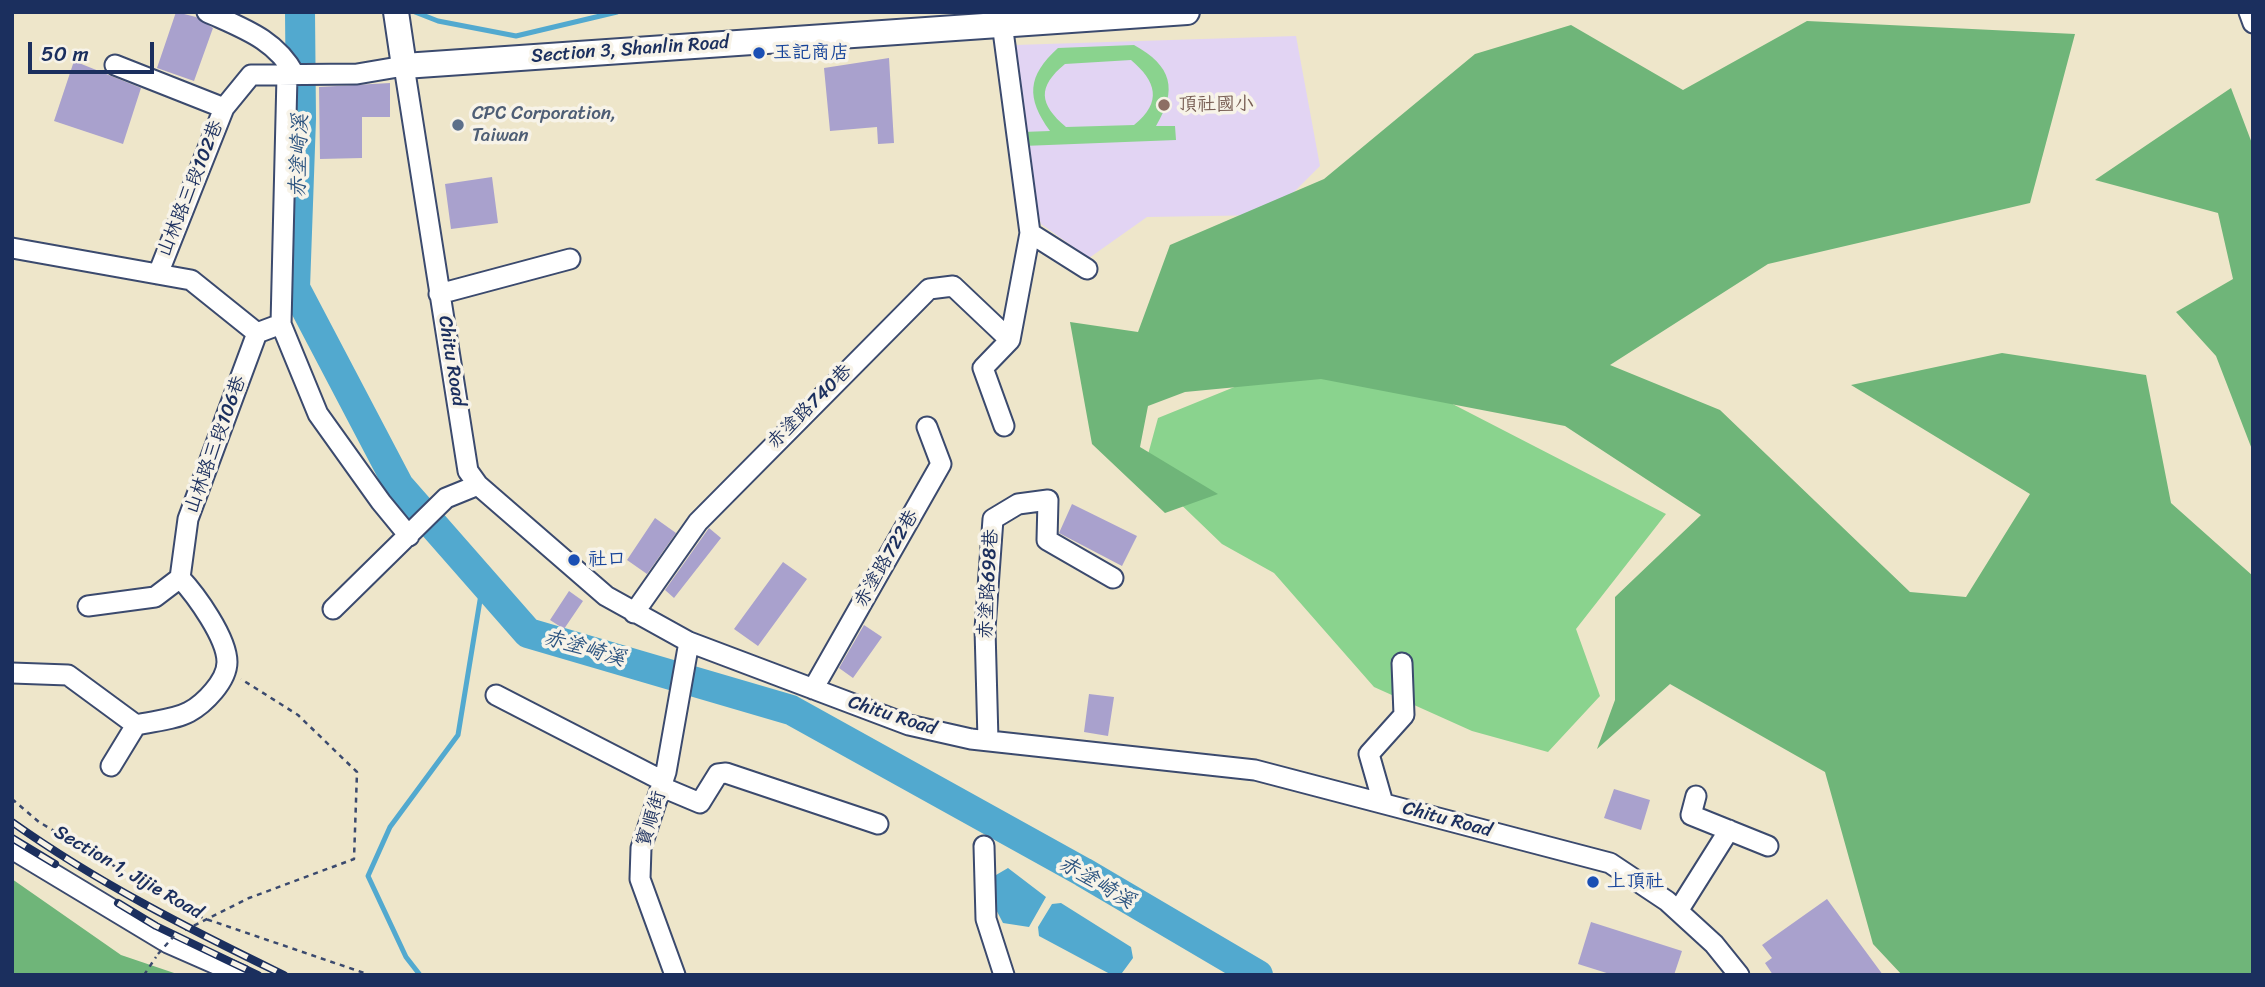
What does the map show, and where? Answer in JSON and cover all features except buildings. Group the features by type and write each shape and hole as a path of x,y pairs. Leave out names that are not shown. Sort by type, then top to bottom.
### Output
{"main road":[{"name":"Section 3, Shanlin Road","path":"404,66 1187,12"},
{"path":"397,21 404,66"}],"street":[{"path":"207,12 266,39 286,58 291,76 281,324 318,414 381,502 412,532"},
{"path":"2249,12 2253,23"},
{"path":"1002,23 1030,233 1010,340 983,368 1004,426"},
{"path":"115,65 223,108"},
{"path":"291,76 356,74 404,66"},
{"name":"Chitu Road","path":"404,66 468,471 478,485 589,583 689,651 813,689 908,725 988,740 1255,769 1610,863 1678,911 1714,944 1739,975"},
{"name":"山林路三段102巷","path":"158,274 223,108 251,75 291,76"},
{"path":"1030,233 1087,269"},
{"path":"12,248 191,280 257,333 281,324"},
{"path":"439,294 570,259"},
{"name":"赤塗路740巷","path":"634,613 698,522 929,289 953,286 1010,340"},
{"name":"山林路三段106巷","path":"180,578 188,519 257,333"},
{"name":"赤塗路722巷","path":"813,689 941,464 927,427"},
{"path":"333,609 446,498 478,485"},
{"name":"赤塗路698巷","path":"988,740 985,629 993,519 1018,504 1048,500 1047,540 1113,578"},
{"path":"88,606 155,597 180,578 203,603 227,659 226,670 206,701 187,713 136,725 111,766"},
{"name":"寶順街","path":"675,975 640,879 641,848 662,784 689,651"},
{"path":"1383,803 1369,754 1404,715 1402,663"},
{"path":"12,673 68,675 136,725"},
{"path":"496,695 701,803 718,774 726,774 878,824"},
{"path":"1696,796 1691,815 1768,846"},
{"path":"1678,911 1728,830"},
{"path":"984,846 986,919 1004,975"},
{"name":"Section 1, Jijie Road","path":"12,849 168,943 241,975"}],"path":[{"path":"144,975 174,936 249,898 354,859 357,772 298,715 226,670"},
{"name":"Section 1, Jijie Road","path":"12,799 39,822 203,918 370,975"}],"shaded area":[{"name":"頂社國小","path":"1296,36 1320,166 1271,215 1147,217 1089,258 1041,224 1024,167 1015,45"}],"green space":[{"path":"1807,21 2075,34 2030,203 1768,264 1610,365 1720,410 1910,592 1966,597 2030,494 1851,385 2002,353 2146,375 2171,503 2253,576 2253,975 1902,975 1873,944 1825,772 1670,684 1597,749 1615,700 1615,597 1701,515 1565,426 1321,379 1185,392 1148,406 1140,447 1218,494 1165,513 1092,444 1070,322 1138,332 1170,245 1324,179 1475,54 1571,25 1683,90"},
{"path":"1134,45 1147,53 1157,61 1168,80 1167,101 1156,126 1175,126 1176,140 1023,146 1022,132 1050,131 1037,108 1033,88 1040,68 1058,48","holes":["1131,60 1151,84 1153,92 1149,108 1134,125 1066,127 1046,103 1046,88 1065,64"]},
{"path":"2231,88 2253,146 2253,452 2216,356 2176,312 2233,279 2218,213 2095,180"},
{"path":"1338,345 1666,514 1576,629 1600,696 1548,752 1472,731 1374,687 1274,573 1222,544 1144,469 1158,418"},
{"path":"12,879 121,955 180,975 12,975"}],"water":[{"path":"1008,868 1046,897 1029,927 1003,923 989,896 996,875"},
{"path":"1061,903 1131,947 1133,958 1122,973 1110,974 1039,936 1038,927 1052,904"}],"waterway":[{"name":"赤塗崎溪","path":"300,12 301,119 295,288 399,486 528,633 791,710 1083,872 1258,975"},
{"path":"415,12 438,21 516,36 617,12"},
{"path":"420,975 406,957 368,876 390,827 458,735 483,582"}],"railway":[{"path":"12,822 77,865 145,904 284,975"},
{"path":"12,838 55,864"},
{"path":"118,903 156,926 258,975"}],"place":[{"name":"玉記商店","path":"759,53"},
{"name":"頂社國小","path":"1164,105"},
{"name":"CPC Corporation, Taiwan","path":"458,125"},
{"name":"社口","path":"574,560"},
{"name":"上頂社","path":"1593,882"}]}
